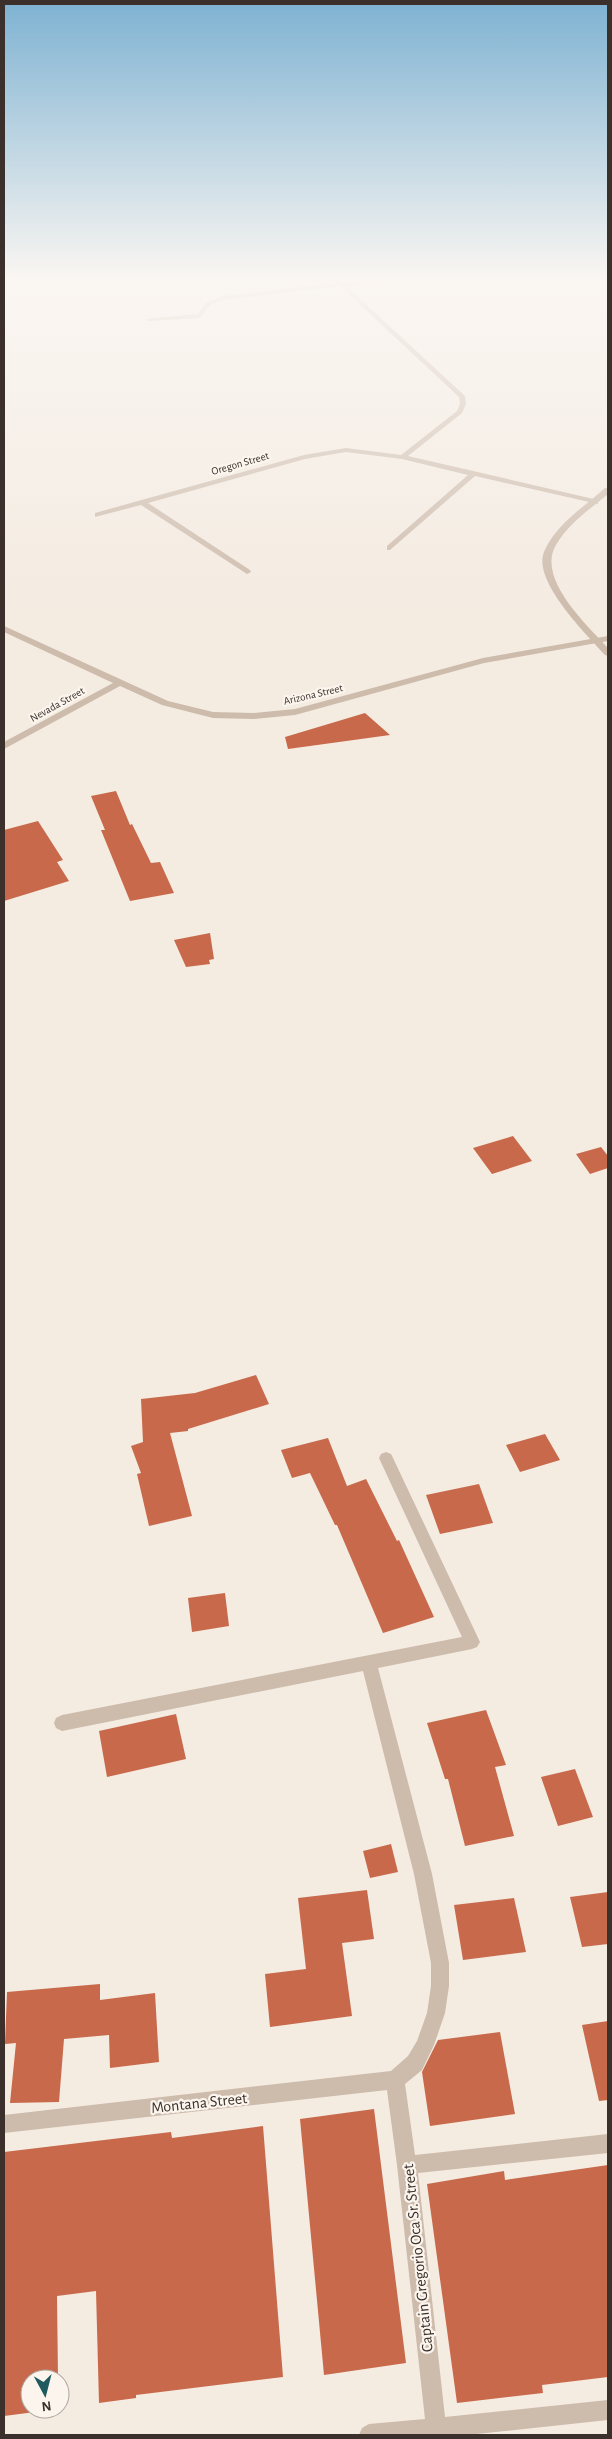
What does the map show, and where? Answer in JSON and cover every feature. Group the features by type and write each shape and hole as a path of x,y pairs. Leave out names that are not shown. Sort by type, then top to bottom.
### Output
{"street":[{"path":"402,457 460,412 462,396 455,390"},
{"name":"Oregon Street","path":"98,515 327,452 367,451 402,457 594,502"},
{"path":"390,548 473,474"},
{"path":"608,490 560,534 546,555 547,571 553,586 608,653"},
{"path":"142,503 247,572"},
{"name":"Arizona Street","path":"4,629 165,703 213,715 253,716 295,712 483,661 608,639"},
{"name":"Nevada Street","path":"4,746 121,682"},
{"path":"62,1723 472,1642 386,1458"},
{"path":"369,1662 423,1874 440,1963 440,1986 436,2013 425,2045 416,2063 395,2080"},
{"name":"Montana Street","path":"4,2124 395,2080"},
{"name":"Captain Gregorio Oca Sr. Street","path":"395,2080 407,2165 437,2432"},
{"path":"407,2165 608,2143"},
{"path":"369,2435 437,2432 608,2410"}],"building":[{"path":"365,713 390,735 288,749 285,737"},
{"path":"116,791 130,825 132,824 151,863 160,862 174,893 130,901 101,830 105,830 91,796"},
{"path":"38,821 63,860 57,862 69,881 4,901 4,830"},
{"path":"210,933 214,959 209,960 210,964 186,967 174,940"},
{"path":"513,1136 532,1161 492,1174 473,1148"},
{"path":"601,1147 608,1156 608,1168 590,1174 576,1154"},
{"path":"256,1375 269,1404 188,1429 188,1431 170,1433 192,1516 149,1526 137,1474 141,1473 131,1446 143,1442 141,1399 195,1393"},
{"path":"545,1434 560,1460 520,1472 506,1445"},
{"path":"328,1438 347,1486 366,1479 397,1541 399,1540 434,1617 383,1633 337,1525 335,1525 310,1473 292,1478 281,1450"},
{"path":"479,1484 493,1523 440,1534 426,1495"},
{"path":"225,1593 229,1626 192,1632 188,1598"},
{"path":"486,1710 506,1765 495,1767 514,1836 465,1846 448,1779 445,1779 427,1723"},
{"path":"176,1714 186,1759 107,1777 99,1731"},
{"path":"575,1769 593,1817 558,1826 541,1777"},
{"path":"391,1844 398,1872 370,1878 363,1851"},
{"path":"367,1890 374,1939 342,1943 352,2016 270,2027 265,1974 306,1969 298,1898"},
{"path":"608,1892 608,1944 582,1947 570,1897"},
{"path":"514,1898 526,1952 463,1960 454,1905"},
{"path":"100,1984 100,2000 155,1993 159,2062 110,2068 109,2035 64,2039 59,2102 10,2103 16,2043 5,2044 7,1992"},
{"path":"608,2021 608,2100 599,2101 582,2025"},
{"path":"500,2032 515,2114 430,2126 422,2072 438,2040"},
{"path":"374,2109 406,2363 324,2375 300,2119"},
{"path":"263,2126 283,2377 136,2395 136,2398 99,2403 96,2291 57,2296 58,2369 20,2369 20,2414 4,2416 4,2152 171,2132 172,2138"},
{"path":"608,2165 608,2377 542,2385 543,2393 457,2403 427,2184 504,2171 505,2180"}]}
